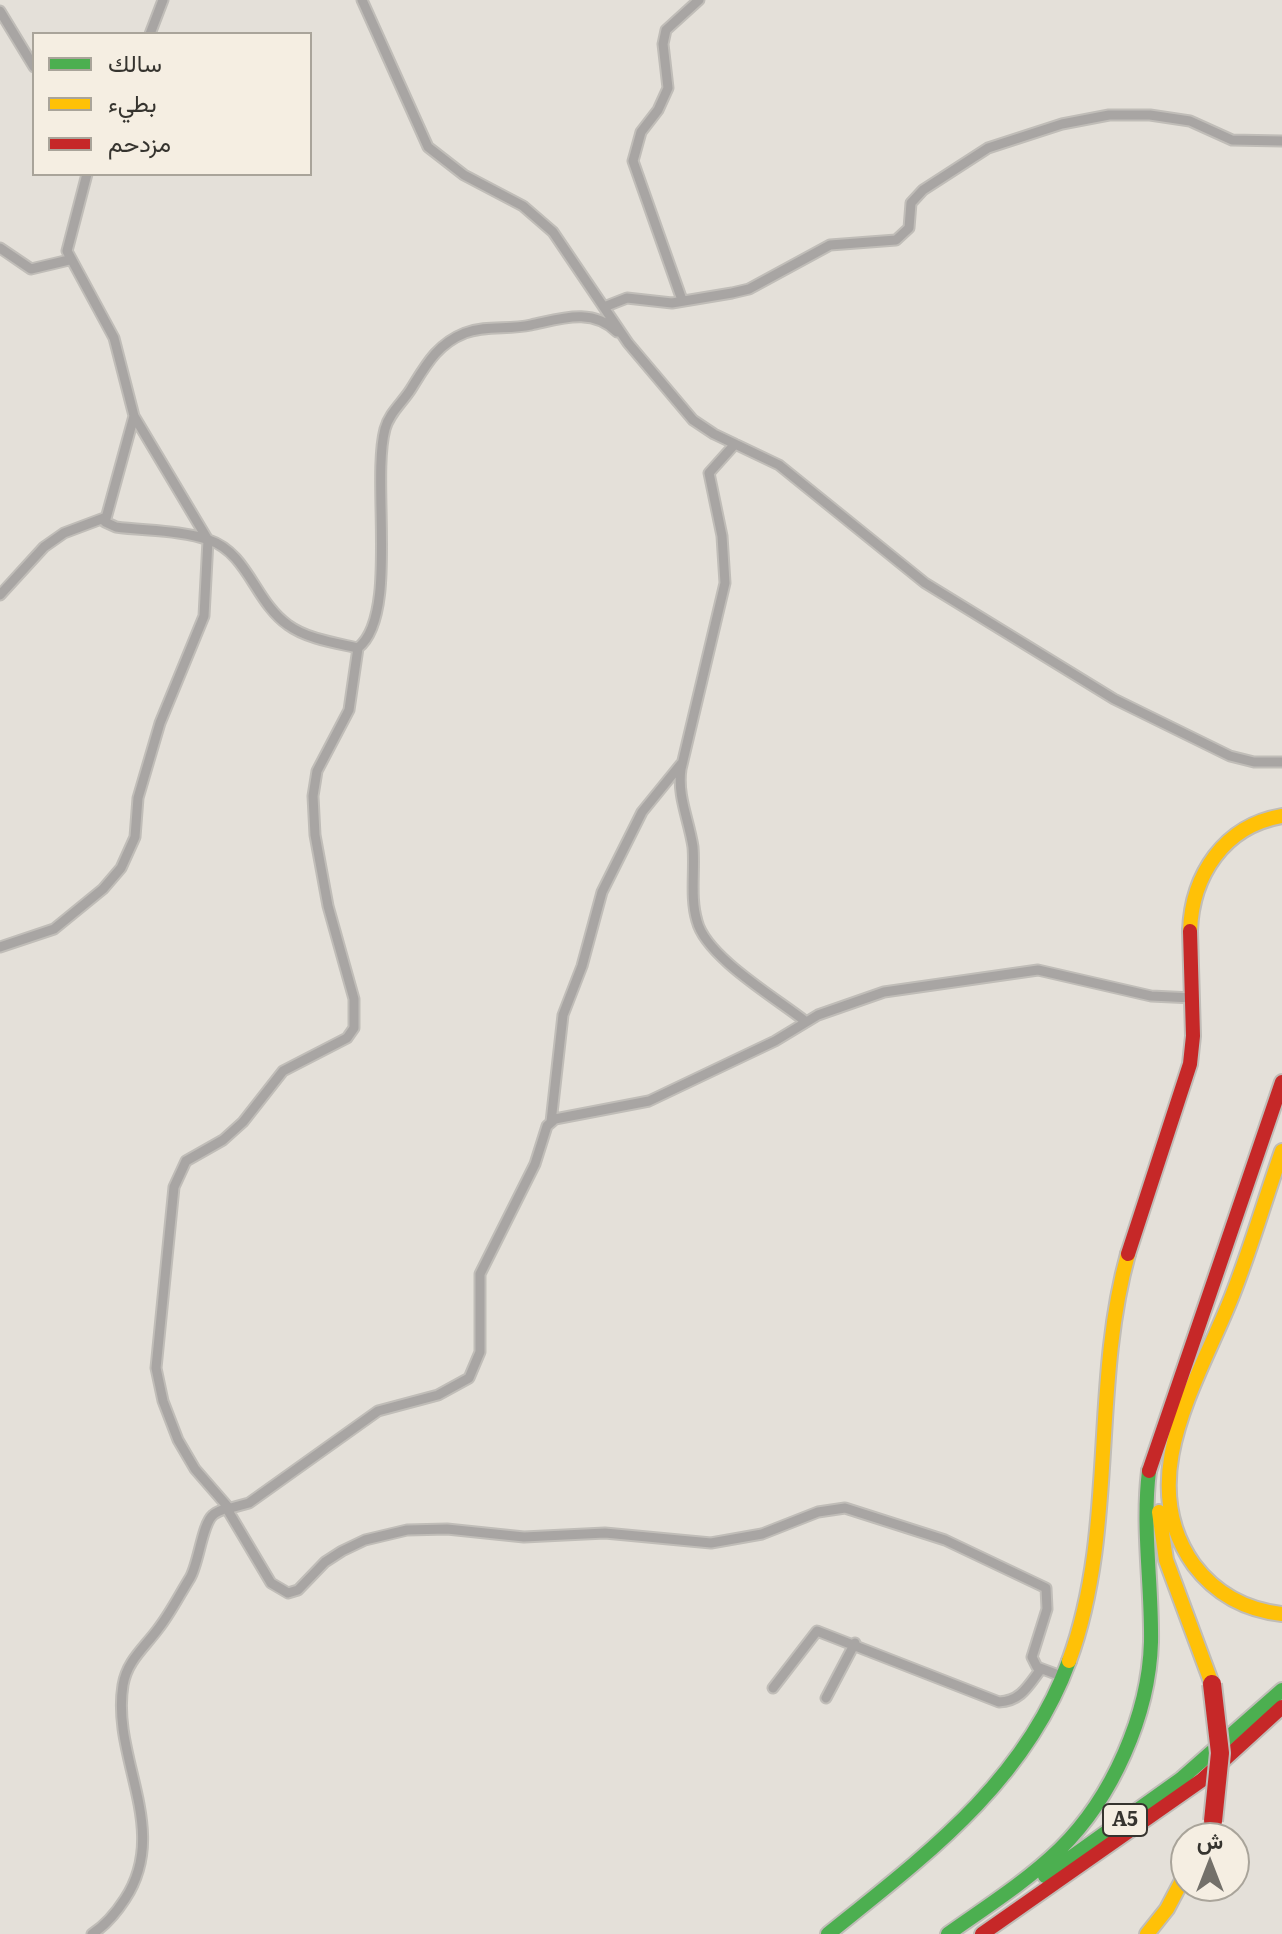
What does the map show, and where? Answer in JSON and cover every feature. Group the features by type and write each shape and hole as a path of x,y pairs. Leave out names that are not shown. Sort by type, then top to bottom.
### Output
{"main road":[{"path":"828,1934 944,1839 1002,1783 1037,1733 1064,1677 1078,1639 1086,1599 1118,1289 1188,1074 1194,1040 1190,910 1200,876 1232,837 1257,822 1282,816"},
{"path":"948,1934 1025,1879 1061,1848 1091,1811 1123,1756 1144,1700 1148,1674 1152,1616 1145,1503 1149,1471 1282,1082"},
{"path":"1208,1822 1220,1753 1209,1685 1163,1548 1159,1495 1169,1447 1229,1304 1282,1151"},
{"path":"1169,1447 1167,1510 1173,1532 1188,1558 1226,1596 1256,1609 1282,1614"},
{"path":"1149,1471 1158,1559 1209,1685"},
{"name":"A5","path":"955,1934 1033,1884 1181,1779 1282,1690"},
{"name":"A5","path":"982,1934 1202,1780 1282,1707"},
{"path":"1147,1934 1171,1902"},
{"path":"1157,1934 1178,1902"}],"street":[{"path":"151,32 163,0"},
{"path":"362,0 428,147 464,175 509,197 537,217 564,245 628,343 693,420 779,465 863,535 947,598 1114,699 1230,756 1254,762 1282,762"},
{"path":"682,300 633,161 641,132 658,110 668,88 663,44 666,30 699,0"},
{"path":"0,11 32,64"},
{"path":"604,307 627,298 664,303 749,289 809,254 838,242 896,240 909,228 911,203 923,190 988,148 1062,124 1109,115 1150,115 1190,121 1232,140 1282,141"},
{"path":"86,176 68,240 69,260 78,268 114,338 134,416 208,540 241,563 261,597 289,626 358,648"},
{"path":"0,248 31,269 69,260"},
{"path":"628,343 612,328 568,315 532,325 475,330 450,341 428,359 385,428 378,477 383,569 374,621 365,643 358,648 349,710 317,771 313,796 315,835 328,906 354,999 354,1028 347,1038 293,1063 233,1131 186,1161 171,1199 156,1368 163,1401 178,1440 195,1469 228,1505 227,1509 271,1583 282,1592 293,1593 325,1562 342,1551 365,1540 407,1530 447,1529 524,1537 605,1533 711,1543 762,1534 827,1510 851,1508 945,1540 1046,1588 1047,1609 1032,1657 1041,1669 1064,1677"},
{"path":"104,518 134,416"},
{"path":"735,444 709,473 722,536 725,583 683,761 680,795 692,847 695,909 701,931 734,966 805,1021"},
{"path":"104,518 116,527 208,540"},
{"path":"0,595 44,547 64,533 104,518"},
{"path":"0,947 54,929 103,889 121,868 135,837 138,798 160,723 204,616 208,540"},
{"path":"92,1934 110,1920 133,1886 142,1855 141,1805 121,1703 123,1681 130,1663 159,1629 189,1579 214,1513 249,1503 378,1411 438,1395 469,1378 480,1352 480,1274 526,1183 551,1122 563,1015 582,966 602,892 642,812 683,761"},
{"path":"551,1122 574,1113 612,1110 649,1101 775,1041 805,1021 884,992 1021,970 1050,971 1151,996 1193,998"},
{"path":"773,1688 817,1631 855,1643 999,1702 1022,1695 1041,1669"},
{"path":"826,1698 855,1643"}],"traffic: fast":[{"path":"948,1934 1020,1883 1060,1849 1096,1805 1124,1754 1135,1726 1149,1670 1151,1621 1146,1514 1149,1471"},
{"path":"828,1934 935,1845 999,1780 1050,1704 1069,1661"},
{"path":"1045,1876 1181,1779 1282,1690"}],"traffic: slow":[{"path":"1190,931 1197,891 1215,856 1243,830 1282,816"},
{"path":"1282,1151 1239,1278 1177,1430 1170,1464 1169,1498 1176,1532 1203,1575 1233,1599 1256,1609 1282,1614"},
{"path":"1069,1661 1084,1612 1093,1561 1110,1355 1128,1254"},
{"path":"1159,1512 1166,1560 1212,1684"},
{"path":"1147,1934 1171,1902"}],"traffic: jam":[{"path":"1128,1254 1190,1064 1193,1036 1190,931"},
{"path":"1149,1471 1282,1082"},
{"path":"1212,1684 1220,1753 1213,1821"},
{"path":"982,1934 1202,1780 1282,1707"}]}
